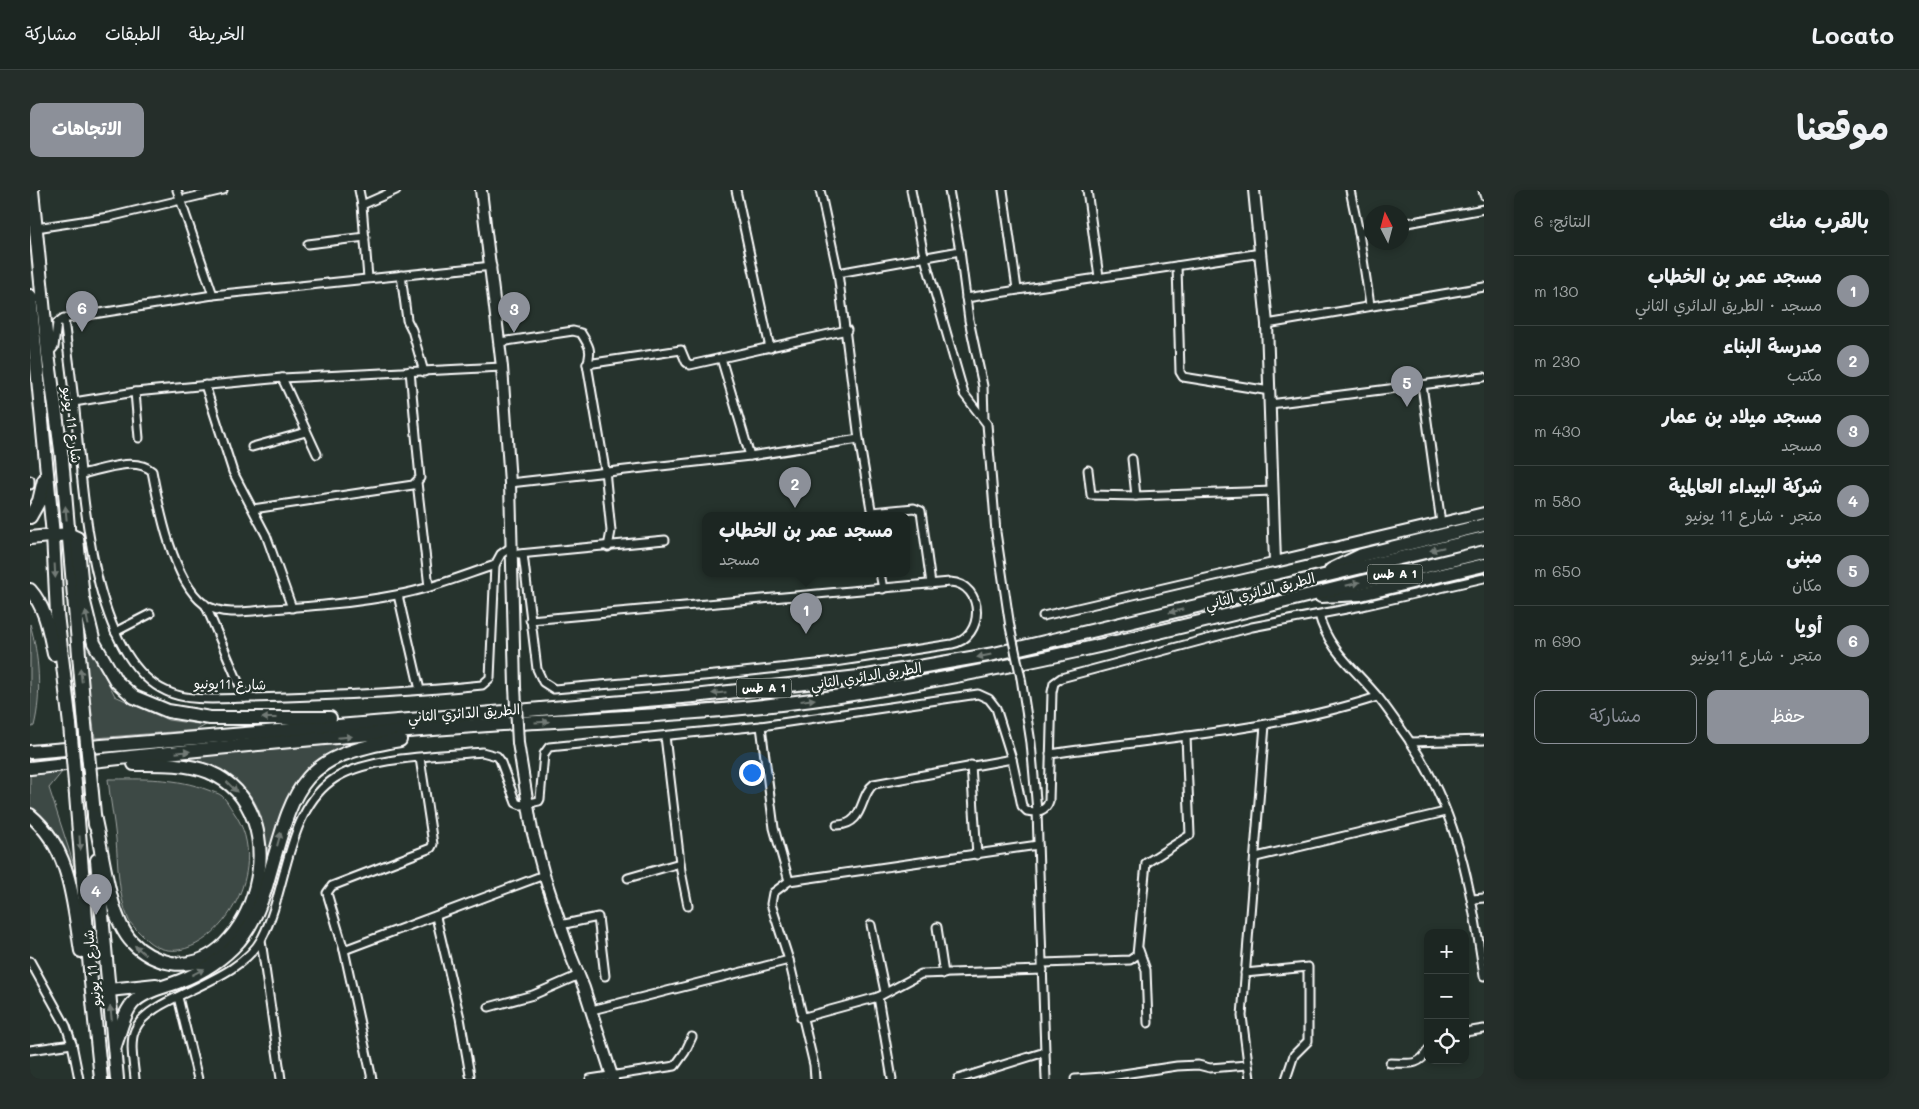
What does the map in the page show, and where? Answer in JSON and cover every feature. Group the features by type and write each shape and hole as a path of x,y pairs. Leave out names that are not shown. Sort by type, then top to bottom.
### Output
{"highway":[{"name":"شارع 11 يونيو","path":"32,190 48,354 62,458 117,1079"},
{"name":"شارع 11 يونيو","path":"30,296 31,324 54,535 57,614 70,725 101,1079"},
{"path":"30,517 39,501 45,462"},
{"path":"1322,576 1341,564 1362,555 1484,525"},
{"path":"30,538 68,534 75,536 79,542 83,598 94,643 116,681 134,697 168,711 210,718 440,717"},
{"name":"الطريق الدائري الثاني","path":"30,752 775,687 942,664 1028,646 1484,538"},
{"name":"الطريق الدائري الثاني","path":"30,768 268,743 502,724 676,714 881,690 1067,654 1484,552"},
{"path":"1306,595 1339,597 1360,594 1484,565"},
{"path":"30,590 39,602 46,618 59,678 65,693"},
{"path":"115,1046 125,1016 133,1002 156,989 181,981 220,959 240,940 252,922 263,898 283,822 293,799 323,762 343,753 370,745 502,724"},
{"path":"30,746 133,739 163,740"},
{"path":"94,816 112,902 120,924 131,942 147,956 182,965 203,959 220,948 247,912 259,875 259,836 254,817 244,798 226,781 208,772 189,767 102,761"},
{"path":"30,815 50,835 62,857 70,881 85,973 91,982 109,990 139,988 181,981"}],"street":[{"path":"177,190 179,202 213,295"},
{"path":"36,228 109,217 179,202 223,190"},
{"path":"359,190 368,278"},
{"path":"362,205 396,190"},
{"path":"481,190 500,342 510,483 518,743 532,830 544,875 560,925 592,1010 612,1077"},
{"path":"736,190 770,348"},
{"path":"820,190 838,273 847,330 859,439 872,512"},
{"path":"911,190 926,258 964,394 984,417"},
{"path":"949,190 960,250 966,298 983,386 984,417 988,427 999,564 1021,678 1031,743 1037,811 1046,1079"},
{"path":"1002,190 1017,289"},
{"path":"1087,190 1099,277"},
{"path":"1254,190 1267,324 1274,562"},
{"path":"1350,190 1359,232 1370,305"},
{"path":"1483,190 1484,195"},
{"path":"1409,223 1484,209"},
{"path":"1359,232 1364,231"},
{"path":"308,244 365,237"},
{"path":"838,273 926,258 960,250"},
{"path":"966,298 1261,253"},
{"path":"48,354 54,347 57,323 64,318 213,295 492,266"},
{"path":"1177,266 1179,355 1183,377 1270,391"},
{"path":"401,275 407,320 412,330 424,372"},
{"path":"1267,324 1484,287"},
{"name":"شارع 11يونيو","path":"64,318 81,474 97,576 115,632 143,674 167,692 205,698 245,698 330,696 482,685 490,678 494,565"},
{"path":"587,364 681,350 686,362 690,365 847,330"},
{"path":"500,342 570,332 581,333 590,347 590,357 587,364 605,470 611,531 608,547"},
{"path":"721,358 750,456"},
{"path":"74,402 135,392 282,378 502,367"},
{"path":"253,510 413,485 417,482 420,478 410,371"},
{"path":"1270,404 1484,377"},
{"path":"282,378 317,454"},
{"path":"205,385 233,472 266,535 292,608"},
{"path":"1422,385 1442,523"},
{"path":"135,392 139,438"},
{"path":"252,447 306,432"},
{"path":"510,483 605,470 750,456 859,439"},
{"path":"1132,459 1136,496"},
{"path":"81,474 131,464 141,464 152,471 163,523 180,568 192,592 205,604 224,611 343,604 398,595 429,587 494,565 501,554 511,551 523,554 665,540"},
{"path":"1088,470 1092,495 1136,496 1272,491"},
{"path":"417,482 429,587"},
{"path":"886,512 914,508 921,511 931,584"},
{"path":"1043,616 1484,513"},
{"path":"523,554 530,620 539,674 543,682 554,688 705,676 835,662 952,644 965,640 971,634 976,623 973,595 968,588 960,583 530,620"},
{"path":"881,577 883,589"},
{"path":"135,1079 135,1030 148,1013 212,982 229,971 261,940 279,896 296,832 305,812 322,789 338,776 352,770 386,762 482,752 497,756 500,760 516,802 521,805 540,799 544,754 549,747 761,726 978,694 989,699 996,708 1012,759 1022,806 1027,811 1037,811 1045,808 1048,804 1052,689 1061,678 1137,659 1229,632 1320,615 1484,578"},
{"path":"398,595 420,690"},
{"path":"205,604 245,698"},
{"path":"115,632 150,614"},
{"path":"1320,615 1328,640 1377,697 1410,742 1445,812 1462,854 1472,900 1484,976"},
{"path":"1050,754 1265,725 1338,710 1377,697"},
{"path":"1250,1079 1242,1016 1265,725"},
{"path":"761,726 774,828 789,881"},
{"path":"665,736 680,863 688,906"},
{"path":"801,1018 878,997 921,974 944,974 1130,960 1137,955 1139,950 1146,863 1190,835 1186,736"},
{"path":"1410,742 1484,740"},
{"path":"372,1079 344,950 328,893 332,886 428,850 432,846 420,758"},
{"path":"837,825 849,823 855,818 862,807 868,790 874,784 1012,759"},
{"path":"971,765 977,855"},
{"path":"1256,857 1445,812"},
{"path":"816,1079 789,960 771,898 789,881 1038,846"},
{"path":"628,878 680,863"},
{"path":"344,950 544,875"},
{"path":"1472,900 1484,898"},
{"path":"436,917 460,1018 470,1075"},
{"path":"560,925 598,917 605,976"},
{"path":"870,925 885,992"},
{"path":"937,927 944,974"},
{"path":"261,940 281,1079"},
{"path":"1139,950 1146,970 1148,1023"},
{"path":"592,1010 789,960"},
{"path":"30,961 53,999 72,1044 79,1079"},
{"path":"1245,973 1308,967 1308,1040 1294,1055 1286,1079"},
{"path":"489,1007 533,995 579,975"},
{"path":"178,997 198,1079"},
{"path":"878,997 892,1079"},
{"path":"1469,1031 1484,1029"},
{"path":"590,1079 675,1066 685,1052 692,1037"},
{"path":"30,1050 72,1044"},
{"path":"958,1079 1045,1052"},
{"path":"1390,1063 1418,1062 1424,1057"},
{"path":"1075,1079 1103,1078 1177,1066 1198,1065 1210,1068 1247,1065"}],"shaded area":[{"path":"30,624 36,648 39,688 34,726 30,728"},
{"path":"81,629 115,696 168,720 206,725 197,730 95,738"},
{"path":"361,742 323,756 305,771 287,799 262,880 265,849 264,830 254,800 245,789 222,773 179,758"},
{"path":"62,772 49,788 74,865 71,866 55,834 30,809 30,775"},
{"path":"108,779 171,781 196,786 221,795 233,811 246,839 247,868 239,896 224,920 205,939 183,949 161,949 142,935 129,920 120,889"}],"place":[{"name":"أويا","path":"82,332"},
{"name":"مسجد ميلاد بن عمار","path":"514,333"},
{"name":"مبنى","path":"1407,407"},
{"name":"مدرسة البناء","path":"795,508"},
{"name":"مسجد عمر بن الخطاب","path":"806,634"},
{"name":"شركة البيداء العالمية","path":"96,915"}]}
